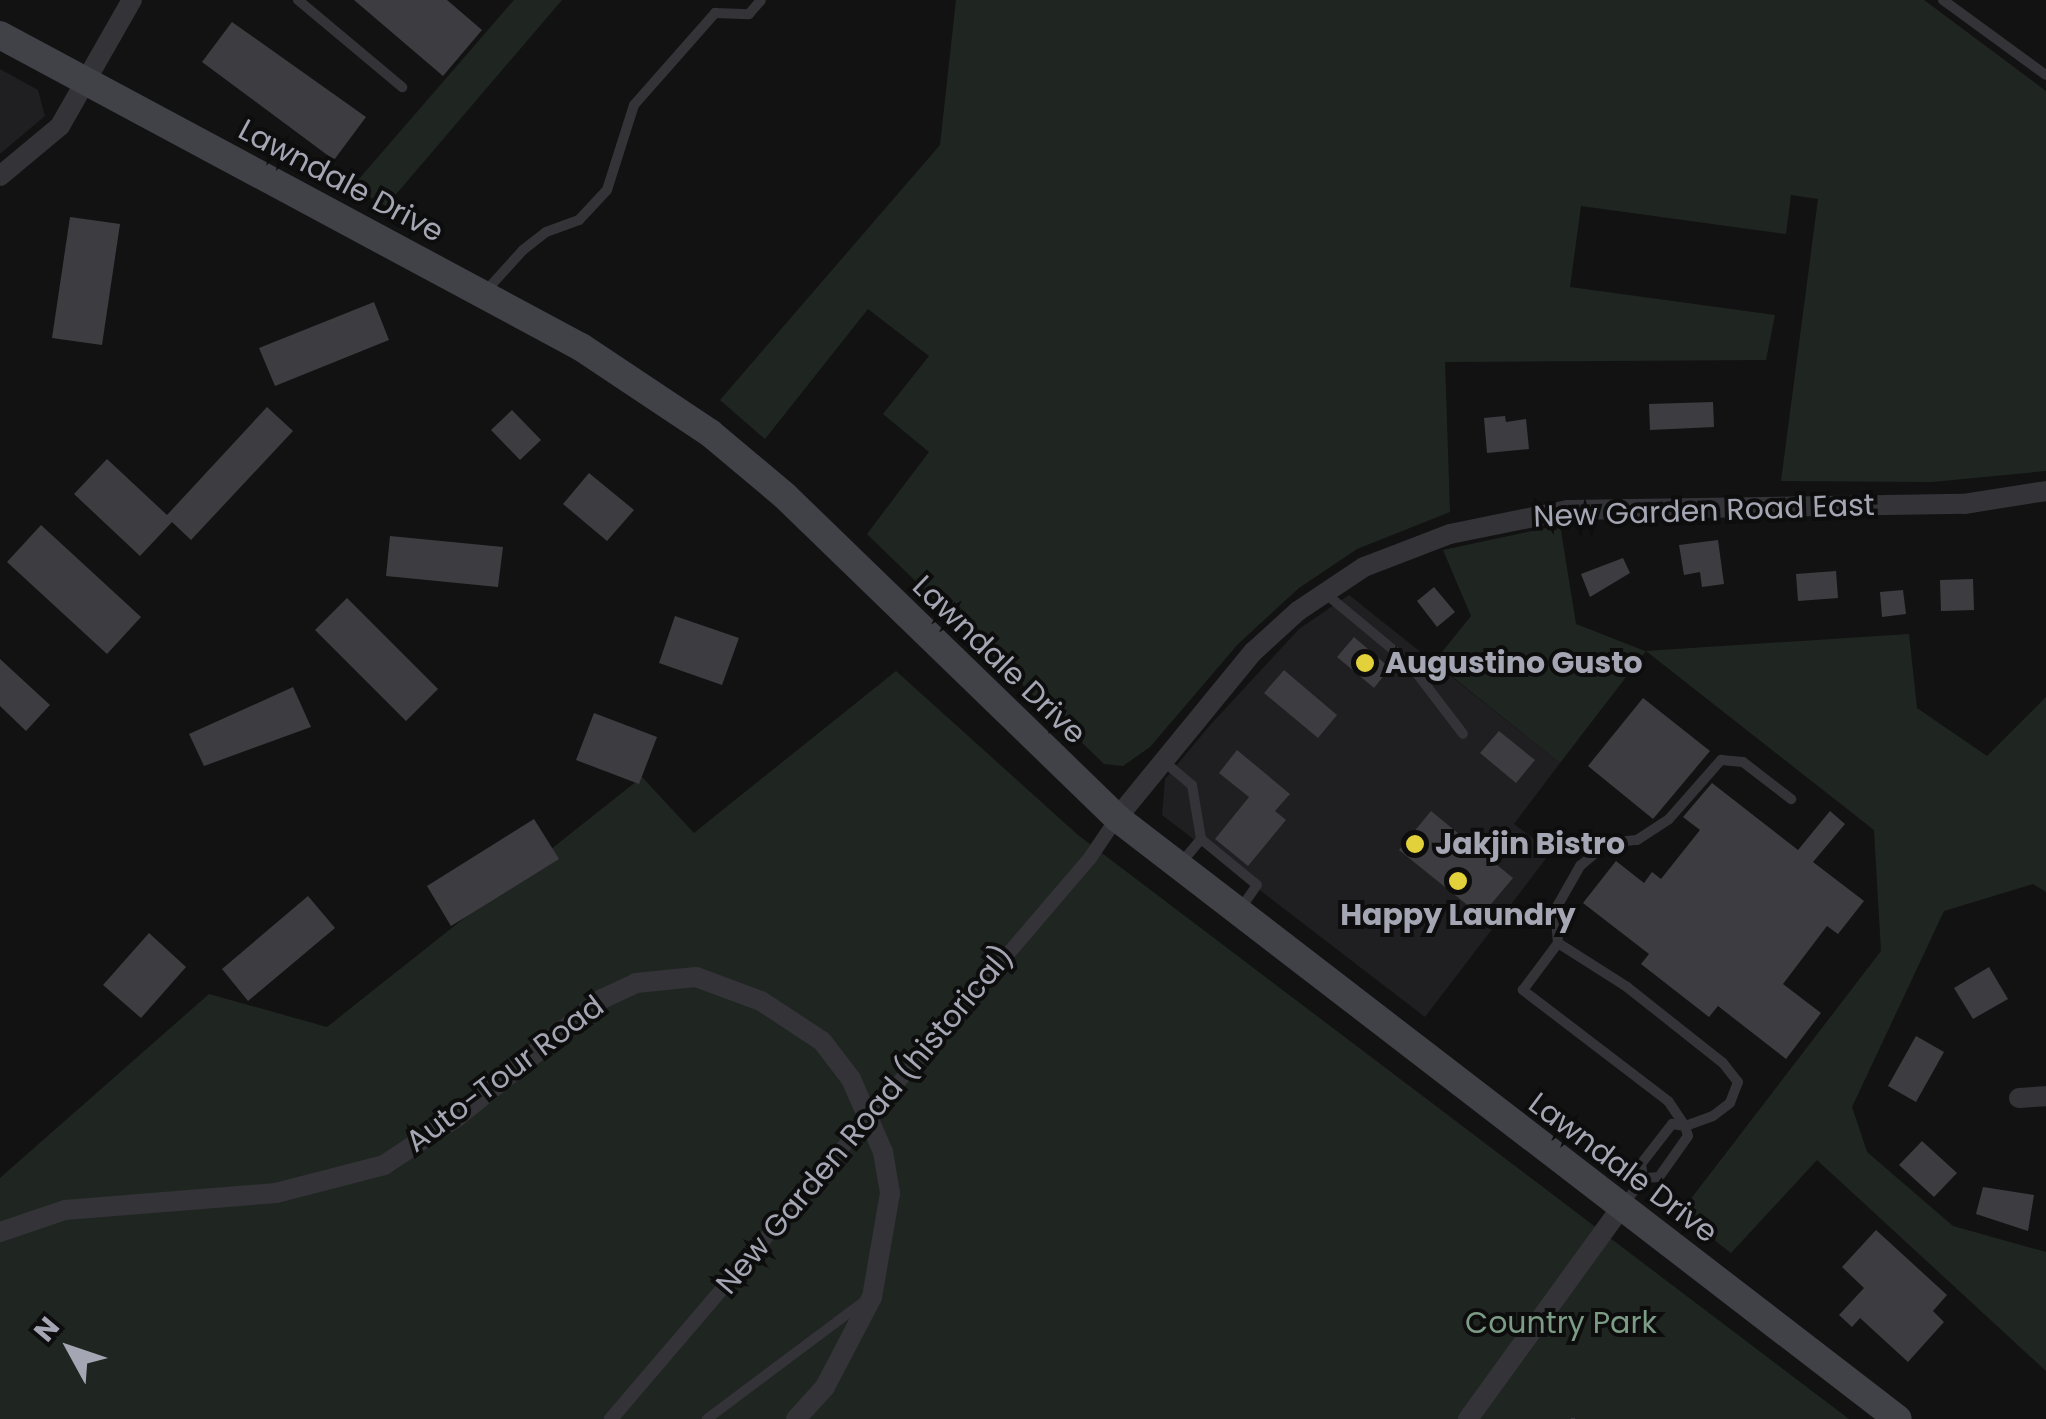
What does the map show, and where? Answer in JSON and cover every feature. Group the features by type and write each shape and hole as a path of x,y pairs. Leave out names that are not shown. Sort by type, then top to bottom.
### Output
{"main road":[{"name":"Lawndale Drive","path":"0,36 623,372 750,465 1117,818 1177,868 1898,1419"}],"street":[{"path":"0,176 48,140 86,83 132,0"},
{"name":"New Garden Road East","path":"1117,818 1254,652 1364,567 1450,534 1568,510 1964,504 2046,491"},
{"name":"New Garden Road (historical)","path":"611,1419 868,1111 1090,858 1117,818"},
{"name":"Auto-Tour Road","path":"0,1232 66,1210 276,1192 384,1164 458,1116 602,999 669,976 730,987 796,1020 842,1065 868,1111 890,1193 872,1297 825,1387 796,1419"},
{"path":"2019,1098 2046,1096"},
{"path":"1468,1419 1621,1208"}],"lane":[{"path":"298,0 402,87"},
{"path":"710,0 715,13"},
{"path":"715,13 749,14 761,0"},
{"path":"1944,0 2046,76"},
{"path":"484,294 523,250 546,232 579,220 607,190 634,105 715,13"},
{"path":"1325,594 1408,664 1464,734"},
{"path":"1162,760 1192,785 1202,839 1257,885 1237,914"},
{"path":"1643,1178 1659,1177 1688,1136 1685,1126 1668,1101 1523,990 1558,943 1555,910 1580,866 1607,843 1637,840 1669,819 1722,760 1743,762 1791,798"},
{"path":"1177,868 1202,839"},
{"path":"1558,943 1627,987 1723,1063 1738,1082 1730,1103 1713,1116 1685,1126 1672,1124 1641,1164 1643,1178 1621,1208"},
{"path":"707,1419 796,1346 872,1297"}],"shaded area":[{"path":"0,69 38,90 45,116 0,154"},
{"path":"1349,595 1560,763 1514,824 1551,852 1425,1017 1162,815 1165,779 1212,723 1299,629"}],"green space":[{"path":"514,0 562,0 386,206 352,187"},
{"path":"956,0 1924,0 2046,91 2046,471 1932,482 1781,481 1818,199 1791,195 1786,234 1581,206 1570,287 1775,315 1766,360 1445,362 1450,512 1357,549 1299,588 1238,644 1150,747 1123,766 1104,764 867,534 929,452 883,414 929,356 868,309 765,439 720,400 940,145"},
{"path":"1560,525 1576,624 1645,651 1909,634 1917,708 1987,756 2046,697 2046,892 2033,884 1944,911 1852,1107 1867,1152 1953,1226 2046,1252 2046,1371 1817,1160 1731,1253 1680,1213 1881,951 1874,830 1646,651 1560,763 1434,662 1471,616 1443,550"},
{"name":"Country Park","path":"896,671 1078,835 1849,1419 0,1419 0,1178 209,994 327,1027 642,777 694,833"}],"building":[{"path":"354,0 447,0 482,30 443,76"},
{"path":"232,22 366,117 334,160 202,62"},
{"path":"70,217 120,224 102,345 52,338"},
{"path":"374,302 389,340 275,386 259,348"},
{"path":"1713,402 1714,427 1650,430 1649,404"},
{"path":"267,407 293,431 191,540 172,522 140,556 74,494 107,459 167,515"},
{"path":"512,410 541,440 520,460 491,430"},
{"path":"1505,416 1506,422 1526,419 1529,449 1487,453 1484,418"},
{"path":"589,473 634,510 607,541 563,504"},
{"path":"41,525 141,617 107,654 7,562"},
{"path":"390,536 503,547 498,587 386,576"},
{"path":"1718,540 1724,584 1702,587 1700,572 1684,575 1679,545"},
{"path":"1623,558 1630,573 1590,597 1581,574"},
{"path":"1836,571 1838,598 1798,601 1796,574"},
{"path":"1973,579 1974,610 1941,611 1940,580"},
{"path":"1434,587 1455,612 1437,627 1417,601"},
{"path":"1903,590 1906,614 1882,617 1880,592"},
{"path":"347,598 438,689 406,721 315,630"},
{"path":"675,616 739,638 722,685 659,663"},
{"path":"1354,637 1390,668 1374,688 1337,657"},
{"path":"0,659 50,705 26,731 0,706"},
{"path":"1284,670 1337,715 1318,738 1264,693"},
{"path":"293,687 311,727 204,766 189,734"},
{"path":"1643,698 1710,751 1653,819 1588,766"},
{"path":"594,713 657,737 639,784 576,760"},
{"path":"1499,731 1535,760 1516,783 1480,753"},
{"path":"1237,750 1290,794 1275,811 1286,820 1248,866 1215,839 1249,797 1219,773"},
{"path":"1712,783 1798,850 1830,811 1845,824 1813,862 1864,901 1838,934 1827,926 1783,984 1821,1013 1786,1059 1718,1006 1709,1017 1641,964 1649,954 1583,903 1616,861 1644,883 1652,872 1661,879 1700,830 1683,817"},
{"path":"1431,811 1513,878 1481,916 1399,850"},
{"path":"534,819 559,859 451,926 427,886"},
{"path":"308,896 335,928 248,1001 222,969"},
{"path":"149,933 186,967 141,1018 103,985"},
{"path":"1989,967 2008,999 1973,1019 1954,988"},
{"path":"1916,1036 1944,1052 1916,1102 1888,1086"},
{"path":"1922,1141 1957,1173 1934,1197 1899,1165"},
{"path":"1983,1187 2034,1195 2028,1231 1976,1214"},
{"path":"1876,1230 1947,1295 1933,1311 1944,1322 1908,1362 1860,1318 1852,1327 1839,1315 1864,1288 1842,1267"}],"place":[{"name":"Augustino Gusto","path":"1365,663"},
{"name":"Jakjin Bistro","path":"1415,844"},
{"name":"Happy Laundry","path":"1458,881"}]}
